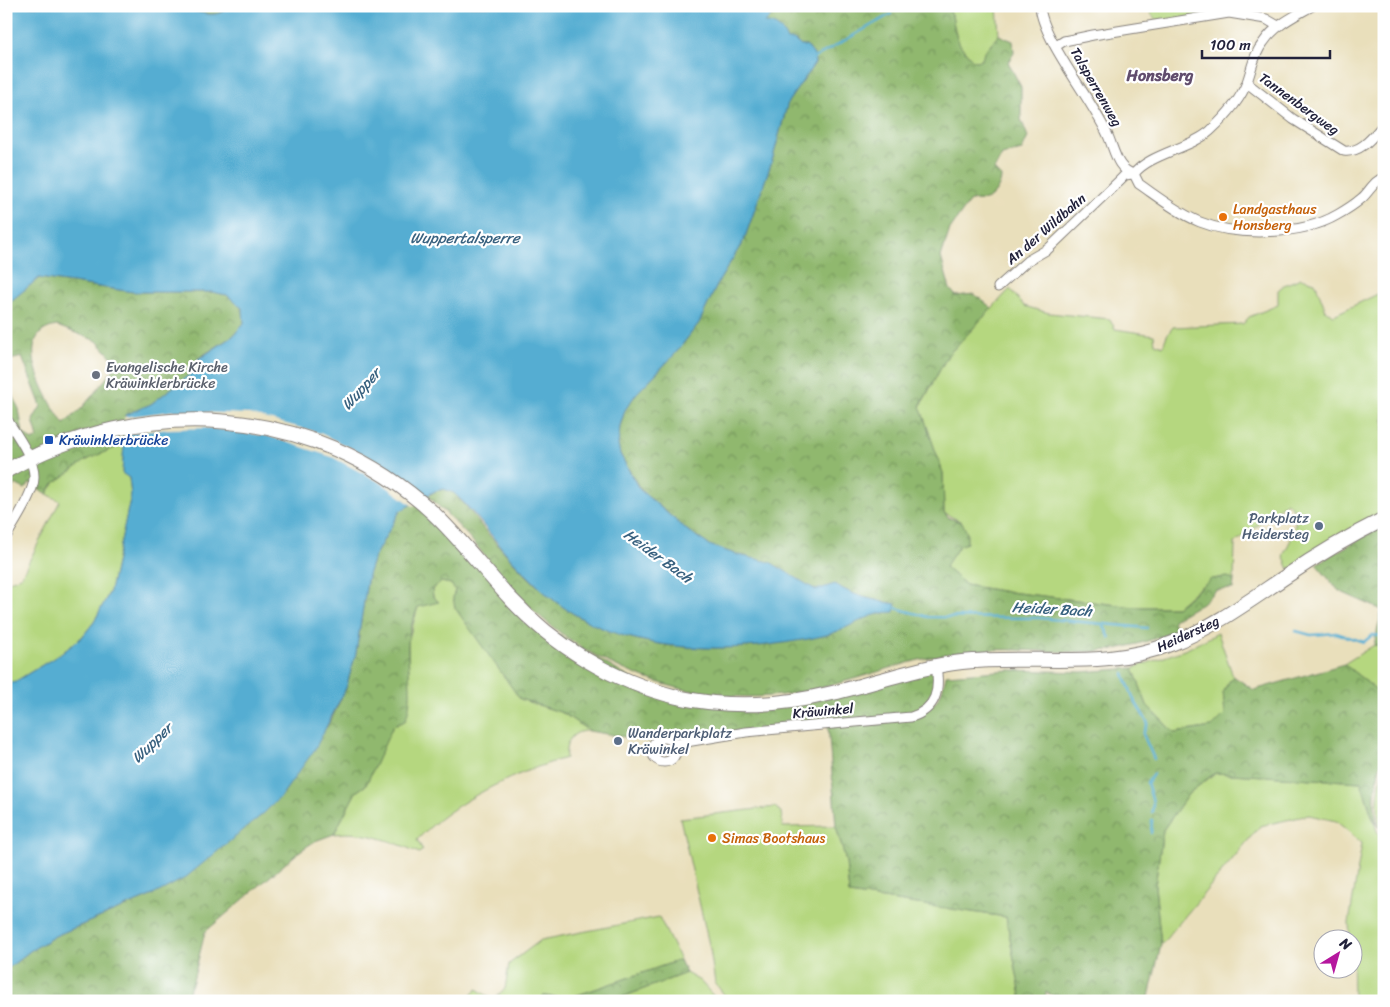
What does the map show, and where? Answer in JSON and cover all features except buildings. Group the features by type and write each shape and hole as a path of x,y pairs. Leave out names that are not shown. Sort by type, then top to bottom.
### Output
{"main road":[{"name":"Heidersteg","path":"6,471 29,458 70,441 125,426 168,420 218,420 248,423 291,433 330,447 374,469 420,501 444,524 509,598 546,633 602,670 662,693 719,703 773,704 830,694 897,675 962,662 1009,660 1095,661 1128,657 1158,649 1218,620 1324,552 1384,519"}],"street":[{"name":"Talsperrenweg","path":"1040,6 1056,46 1106,129 1121,166 1127,172 1134,174 1139,184 1200,222 1244,231 1294,230 1334,217 1351,207 1364,196 1378,179 1384,178"},
{"path":"1056,46 1064,41 1093,35 1229,13 1266,19 1278,26 1312,6"},
{"name":"An der Wildbahn","path":"998,287 1027,261 1048,249 1125,175 1134,174 1145,165 1196,141 1219,122 1247,83 1257,52 1278,26"},
{"name":"Tannenbergweg","path":"1247,83 1293,119 1344,151 1351,152 1363,145 1384,124"},
{"path":"6,418 29,458 34,474 33,482 6,538"},
{"name":"Kräwinkel","path":"674,744 754,731 911,717 923,711 936,695 939,684 936,666"}],"green space":[{"path":"181,6 230,6 219,13 207,14"},
{"path":"766,6 948,6 958,41 964,51 974,61 982,60 984,52 999,35 1013,41 1014,53 1008,62 1021,87 1021,119 1028,137 1022,150 1002,155 994,170 1001,177 996,191 988,199 969,202 950,229 941,257 950,289 956,296 974,294 992,308 948,355 920,406 943,473 944,513 949,518 962,522 967,533 967,543 959,546 945,567 966,585 1134,607 1177,607 1211,579 1228,577 1234,581 1233,589 1216,590 1202,603 1173,620 1176,631 1134,645 1090,652 977,650 958,652 789,694 754,697 686,690 653,681 621,668 590,652 562,634 526,603 469,537 428,496 441,490 454,493 517,566 555,601 580,618 607,630 636,639 666,645 696,647 757,646 838,631 896,604 857,595 835,584 816,591 738,555 709,545 687,530 640,489 620,454 618,445 620,426 625,410 636,394 675,354 699,323 719,281 744,240 772,161 788,102 815,63 814,55 807,46 801,46 796,41 787,40 765,23 769,13"},
{"path":"948,6 997,6 999,35 991,43 982,60 974,61 960,45"},
{"path":"1148,6 1222,6 1228,12 1159,23 1151,14"},
{"path":"39,278 133,292 212,292 227,295 243,309 244,323 233,336 197,359 202,366 151,404 125,415 128,437 124,444 88,459 52,485 47,494 30,483 25,489 15,484 11,490 6,488 6,382 19,409 23,433 32,441 38,438 33,420 41,406 22,357 6,361 6,305","holes":["57,326 97,341 118,364 82,408 64,424 42,386 36,370 35,341 43,331"]},
{"path":"1301,278 1315,282 1326,311 1334,315 1384,291 1384,514 1289,569 1283,556 1293,535 1297,513 1287,502 1235,543 1234,581 1226,578 1211,580 1177,607 1134,607 966,585 945,567 959,546 962,522 944,513 943,473 920,407 948,355 1010,289 1024,306 1049,313 1110,319 1115,329 1154,335 1155,343 1163,346 1167,335 1173,327 1243,324 1249,317 1278,305 1278,290 1284,285"},
{"path":"124,444 122,473 129,478 131,495 110,591 94,622 82,637 62,653 16,681 6,683 6,582 21,577 60,501 47,494 62,477 81,463"},
{"path":"420,501 530,618 645,687 760,704 936,666 939,688 920,713 672,741 662,738 654,742 589,731 563,713 520,699 455,608 453,598 455,590 451,584 441,582 432,589 433,597 439,602 418,607 410,630 408,654 410,703 405,721 393,726 366,785 356,792 334,834 315,841 300,851 205,932 193,981 185,1001 6,1001 6,970 30,951 55,936 153,895 230,840 264,813 282,795 332,718 346,688 356,653 368,575 374,557 400,511 408,505"},
{"path":"1384,525 1384,647 1374,645 1382,610 1339,591 1316,564"},
{"path":"441,582 451,584 455,590 453,598 520,699 563,713 589,731 583,731 571,738 566,747 566,758 506,780 448,813 417,840 423,850 419,853 377,837 345,833 334,834 356,792 366,785 393,725 409,673 408,642 418,607 438,601 433,597 432,589"},
{"path":"1218,633 1233,676 1223,691 1225,714 1212,727 1174,733 1147,705 1133,668 1187,649"},
{"path":"1374,645 1384,647 1384,738 1379,692 1344,664"},
{"path":"1344,664 1379,692 1384,763 1381,763 1375,795 1378,827 1361,782 1215,773 1189,793 1163,830 1155,886 1161,945 1148,1001 1062,1001 1046,992 1045,1001 1022,1001 1006,917 849,894 846,862 836,826 828,725 886,722 915,715 927,709 936,701 944,685 946,675 1010,670 1082,672 1133,668 1147,705 1174,733 1212,727 1225,714 1223,691 1233,676 1254,690"},
{"path":"1384,767 1384,840 1379,822 1378,804"},
{"path":"1216,773 1361,782 1377,831 1384,843 1384,1001 1353,1001 1353,980 1362,980 1362,930 1349,930 1349,923 1362,843 1336,821 1309,815 1260,826 1161,945 1155,886 1163,830 1189,793"},
{"path":"775,807 781,812 783,827 836,826 846,862 849,894 1006,917 1022,1001 729,1001 715,983 710,949 680,818"},
{"path":"659,917 680,960 569,998 543,996 538,1001 465,1001 477,989 493,1000 505,989 509,964 541,940"},
{"path":"680,960 686,973 612,1001 538,1001 543,996 569,998"},
{"path":"686,973 700,981 718,1001 612,1001"}],"water":[{"name":"Wuppertalsperre","path":"6,6 181,6 200,13 213,14 224,11 230,6 766,6 771,17 765,23 773,24 779,28 787,40 794,40 801,46 807,46 814,55 815,63 788,102 772,161 744,240 719,281 699,323 675,354 636,394 625,410 620,426 618,445 620,454 639,489 687,530 709,545 738,555 770,562 816,590 835,584 857,595 896,604 894,612 872,616 825,635 783,643 724,648 664,644 635,639 606,630 580,617 555,601 513,561 472,511 454,493 444,489 435,491 400,511 374,557 368,575 356,653 346,688 315,749 282,795 264,813 185,878 153,895 55,936 30,951 6,970 6,683 16,681 62,653 82,637 94,622 110,591 131,495 129,478 122,473 124,444 128,436 125,415 151,404 201,366 197,360 233,336 244,323 243,309 227,295 212,292 133,292 39,278 6,305"}],"pier":[{"path":"172,411 249,414 320,433 381,463 429,498 413,506 383,484 332,457 268,436 210,428 170,429 127,434 124,417"}],"waterway":[{"path":"900,10 913,6"},
{"path":"814,58 891,14"},
{"name":"Heider Bach","path":"896,608 928,617 1039,618 1147,628"},
{"path":"1103,624 1110,638"},
{"path":"1296,631 1311,635 1336,633 1364,642 1372,635 1384,636"},
{"path":"1124,674 1134,700 1148,723 1143,734 1154,759"},
{"path":"1152,812 1153,802 1147,783 1153,774"},
{"path":"1151,833 1152,820"}],"place":[{"name":"Landgasthaus Honsberg","path":"1223,217"},
{"name":"Evangelische Kirche Kräwinklerbrücke","path":"96,375"},
{"name":"Kräwinklerbrücke","path":"49,440"},
{"name":"Parkplatz Heidersteg","path":"1319,526"},
{"name":"Wanderparkplatz Kräwinkel","path":"618,741"},
{"name":"Simas Bootshaus","path":"712,838"}],"district":[{"name":"Honsberg","path":"1160,75"}],"water label":[{"name":"Wupper","path":"361,389"},
{"name":"Wupper","path":"152,743"}]}
